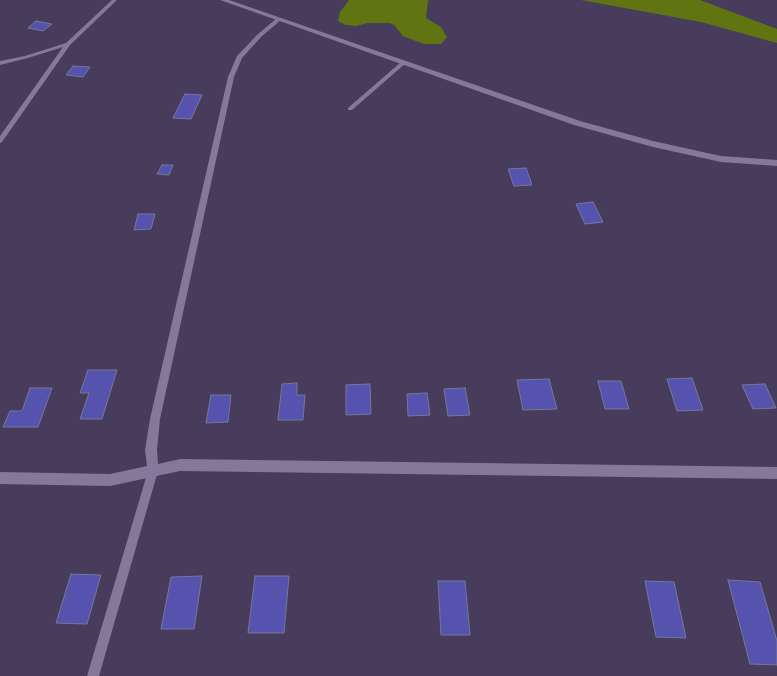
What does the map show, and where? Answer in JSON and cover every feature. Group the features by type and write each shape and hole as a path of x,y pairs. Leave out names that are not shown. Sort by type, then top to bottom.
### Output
{"street":[{"path":"223,0 577,123 653,144 721,158 777,163"},
{"path":"153,471 151,450 154,419 231,77 239,57 259,36 279,19"},
{"path":"0,478 110,480 180,465 777,473"}],"lane":[{"path":"0,141 68,44 116,0"},
{"path":"0,63 26,57 68,44"},
{"path":"350,109 404,62"},
{"path":"93,676 153,471"}],"green space":[{"path":"349,0 429,0 426,18 441,27 447,37 441,44 424,44 403,36 394,25 390,23 368,23 356,26 346,25 338,21 340,12"},
{"path":"581,0 700,0 777,29 777,43 701,22"}],"building":[{"path":"36,21 52,24 43,31 28,28"},
{"path":"73,66 90,67 83,77 66,75"},
{"path":"185,94 202,95 191,119 173,118"},
{"path":"162,165 173,165 169,175 157,174"},
{"path":"526,168 532,185 514,186 508,169"},
{"path":"593,202 603,222 585,224 576,204"},
{"path":"138,214 155,214 151,229 134,230"},
{"path":"88,370 117,370 102,419 80,419 89,393 80,393"},
{"path":"692,378 703,410 677,411 667,379"},
{"path":"549,379 557,409 523,410 517,380"},
{"path":"598,381 621,381 629,409 605,409"},
{"path":"297,383 297,395 305,395 303,420 278,420 282,384"},
{"path":"370,384 371,414 346,415 346,385"},
{"path":"765,384 776,408 753,409 742,385"},
{"path":"30,388 52,388 38,427 3,427 10,411 22,411"},
{"path":"465,388 470,415 448,416 444,389"},
{"path":"427,393 430,415 408,416 407,394"},
{"path":"211,395 231,395 228,422 206,423"},
{"path":"71,574 101,575 87,624 56,623"},
{"path":"202,576 194,629 161,629 171,577"},
{"path":"255,576 289,576 284,633 248,633"},
{"path":"728,580 760,582 777,641 777,665 750,664"},
{"path":"438,581 465,581 470,635 441,635"},
{"path":"645,581 674,582 686,638 656,637"}]}
